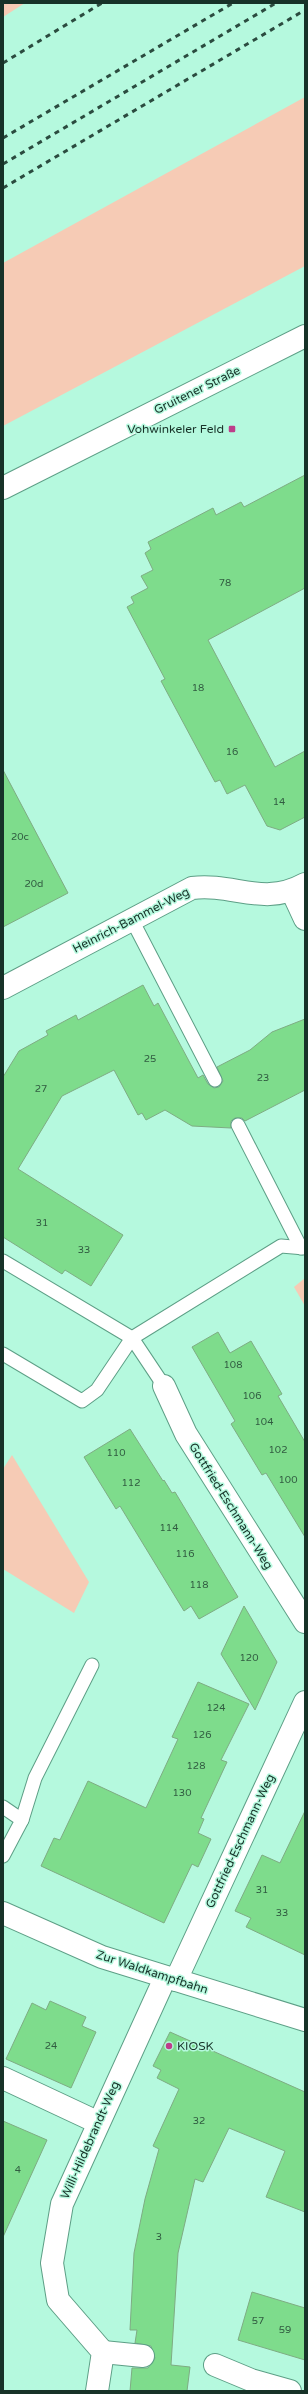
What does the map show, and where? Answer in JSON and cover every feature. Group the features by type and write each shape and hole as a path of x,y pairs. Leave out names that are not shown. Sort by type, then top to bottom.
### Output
{"street":[{"name":"Gruitener Straße","path":"3,488 305,336"},
{"name":"Heinrich-Bammel-Weg","path":"3,988 131,918 192,888 212,886 262,896 298,888 305,919"},
{"name":"Gottfried-Eschmann-Weg","path":"164,1386 186,1434 305,1622"},
{"name":"Gottfried-Eschmann-Weg","path":"170,1979 305,1702"},
{"name":"Zur Waldkampfbahn","path":"3,1914 102,1957 305,2020"},
{"name":"Willi-Hildebrandt-Weg","path":"103,2352 58,2300 52,2264 62,2204 97,2122 170,1979"},
{"path":"3,2078 97,2122"},
{"path":"97,2391 103,2352 143,2356"},
{"path":"215,2365 251,2380 290,2391"}],"lane":[{"path":"131,918 215,1080"},
{"path":"238,1125 303,1248"},
{"path":"3,1354 82,1401 97,1390 132,1338 282,1246 303,1248"},
{"path":"3,1261 132,1338 164,1386"},
{"path":"3,1856 22,1820 35,1778 92,1665"},
{"path":"3,1807 22,1820"}],"shaded area":[{"path":"3,3 25,3 3,17"},
{"path":"305,97 305,266 3,426 3,263"},
{"path":"305,1278 305,1306 294,1287"},
{"path":"12,1455 89,1582 74,1613 3,1569 3,1469"}],"building":[{"path":"305,475 305,588 208,640 275,767 305,751 305,817 280,830 267,826 245,785 227,794 220,780 215,782 161,681 165,679 127,607 134,603 131,597 148,588 141,576 153,570 145,553 151,549 148,542 213,508 216,515 241,502 244,507"},
{"path":"3,770 68,893 3,927"},
{"path":"143,985 154,1006 158,1003 198,1078 203,1075 208,1084 214,1088 219,1087 223,1081 217,1067 250,1050 272,1032 305,1019 305,1090 245,1121 242,1118 235,1118 231,1121 231,1128 192,1126 165,1110 146,1120 142,1113 138,1115 114,1070 62,1096 18,1169 123,1235 91,1286 65,1270 62,1274 3,1237 3,1077 19,1051 48,1035 46,1031 76,1015 78,1020"},
{"path":"218,1332 230,1353 251,1341 282,1394 278,1396 305,1442 305,1537 266,1473 262,1475 231,1424 235,1421 192,1347"},
{"path":"130,1429 163,1481 164,1480 172,1493 175,1492 238,1597 199,1619 191,1606 184,1611 120,1506 116,1509 84,1457"},
{"path":"244,1606 277,1662 255,1710 221,1654"},
{"path":"198,1682 249,1704 221,1760 227,1762 201,1818 204,1819 198,1833 211,1839 198,1867 192,1864 164,1923 41,1866 54,1838 60,1840 88,1781 146,1808 178,1739 172,1737"},
{"path":"305,1811 305,1955 246,1927 251,1918 235,1911 262,1855 280,1863"},
{"path":"50,2001 86,2017 82,2026 96,2032 71,2088 6,2059 32,2003 46,2010"},
{"path":"170,2032 305,2092 305,2212 266,2197 285,2151 229,2128 203,2182 195,2179 178,2253 171,2365 190,2367 187,2391 130,2391 132,2368 148,2368 155,2358 151,2346 135,2343 137,2330 130,2330 134,2253 145,2199 159,2149 153,2146 179,2089 157,2078 161,2070 153,2066"},
{"path":"3,2121 47,2140 3,2237"},
{"path":"252,2292 305,2308 305,2360 238,2340"}],"railway":[{"path":"3,63 102,3"},
{"path":"3,138 233,3"},
{"path":"3,164 276,3"},
{"path":"3,188 305,10"}],"place":[{"name":"Vohwinkeler Feld","path":"232,429"},
{"name":"KIOSK","path":"169,2046"}]}
